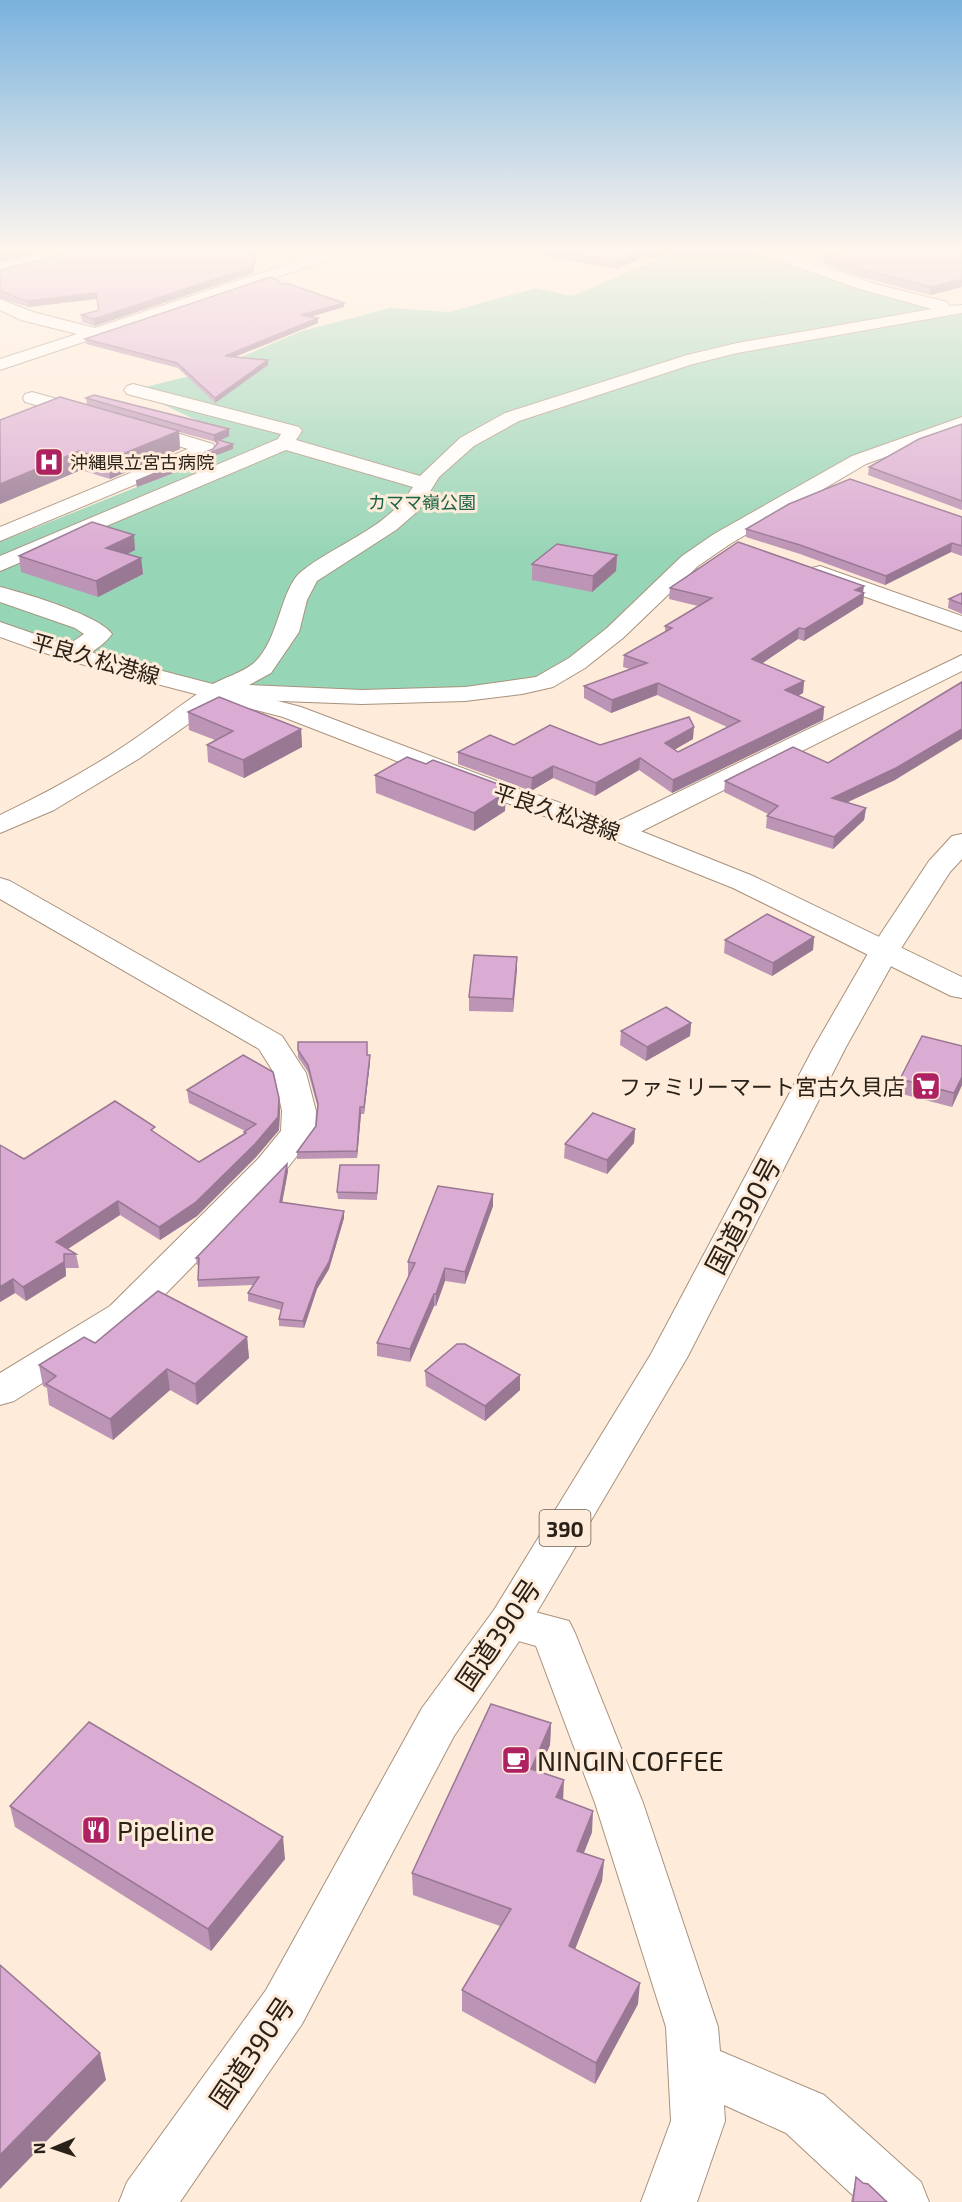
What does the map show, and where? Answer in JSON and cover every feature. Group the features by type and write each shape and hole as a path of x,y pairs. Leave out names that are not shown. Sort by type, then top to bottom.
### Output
{"main road":[{"path":"0,365 45,350"},
{"path":"0,825 45,804 131,753 219,691 262,668 287,632 296,600 308,577 389,526 411,507 431,474 467,442 512,417 687,360 728,350"},
{"path":"0,564 285,443 292,431 133,390"},
{"path":"0,535 206,448 32,398"},
{"path":"219,691 362,697 465,694 544,682 578,663 615,633 690,561 722,539 835,473 881,451 962,423"},
{"path":"285,443 425,484"},
{"path":"835,473 856,481"},
{"path":"722,539 749,548"},
{"path":"801,565 962,624"},
{"path":"0,594 83,623 100,634 70,654"},
{"name":"平良久松港線","path":"0,629 70,654 219,691 292,712 493,789 618,832 743,882 962,989"},
{"path":"618,832 962,662"},
{"name":"国道390号","path":"147,2202 284,2007 438,1722 509,1622 669,1356 830,1047 885,950 939,867 962,842"},
{"path":"0,887 271,1043 290,1073 299,1111 298,1132 270,1167 123,1315 0,1391"},
{"path":"509,1622 553,1633 619,1803 692,2028 698,2121 669,2202"},
{"path":"694,2066 805,2115 901,2202"}],"green space":[{"name":"カママ嶺公園","path":"258,350 962,350 962,421 835,473 722,539 544,682 456,694 230,695 0,627 0,542 204,460 225,434 133,390 206,372"}],"building":[{"path":"126,350 240,350 225,356 268,360 215,398 177,363"},
{"path":"94,395 229,429 214,435 86,398"},
{"path":"60,397 179,431 108,460 79,451 0,484 0,420"},
{"path":"962,424 962,501 869,467 919,439"},
{"path":"215,439 233,444 136,481 213,449 218,443"},
{"path":"850,479 962,517 962,546 952,543 886,576 800,545 746,529 789,504"},
{"path":"92,522 134,535 106,548 141,558 96,581 19,556"},
{"path":"738,542 864,586 855,590 864,593 805,629 799,628 752,659 804,681 785,690 824,707 673,780 640,758 596,783 553,766 532,778 458,752 490,735 514,745 550,725 600,745 689,717 694,727 665,743 678,752 740,721 658,683 612,700 584,686 647,663 624,655 672,628 665,626 712,598 670,588"},
{"path":"557,544 617,555 593,576 532,564"},
{"path":"962,593 962,604 949,599"},
{"path":"962,682 962,729 896,768 832,798 866,808 834,837 767,816 778,806 725,781 793,747 828,763"},
{"path":"219,697 301,729 243,760 207,745 233,731 188,712"},
{"path":"407,757 426,764 433,760 506,787 499,791 505,793 474,813 375,775"},
{"path":"767,914 814,937 773,963 725,940"},
{"path":"474,955 517,957 513,999 469,997"},
{"path":"666,1007 691,1023 647,1047 621,1031"},
{"path":"922,1036 962,1046 962,1077 954,1093 900,1079"},
{"path":"298,1042 367,1042 367,1055 370,1055 364,1107 360,1107 357,1151 297,1152 316,1126 318,1104 308,1065 298,1050"},
{"path":"243,1055 273,1072 279,1098 278,1117 255,1144 196,1202 159,1227 118,1201 56,1242 76,1254 64,1254 64,1262 23,1287 13,1279 0,1287 0,1145 24,1159 115,1101 155,1127 151,1130 199,1162 246,1133 244,1132 256,1124 187,1090"},
{"path":"593,1113 635,1129 607,1160 565,1144"},
{"path":"287,1164 280,1202 344,1211 329,1262 317,1282 303,1321 279,1319 283,1303 248,1293 259,1277 198,1280 199,1258 196,1258"},
{"path":"340,1165 379,1165 377,1193 337,1192"},
{"path":"438,1186 493,1194 465,1272 445,1268 436,1294 434,1294 410,1349 377,1343 415,1263 408,1262"},
{"path":"158,1291 247,1337 195,1384 167,1369 110,1419 46,1384 56,1376 39,1365 84,1337 95,1343"},
{"path":"457,1344 465,1344 520,1375 485,1406 425,1371"},
{"path":"491,1704 551,1723 531,1769 564,1780 556,1797 593,1811 577,1851 604,1860 569,1946 640,1983 596,2063 462,1990 511,1909 412,1873"},
{"path":"89,1722 283,1837 208,1929 10,1806"},
{"path":"0,1965 100,2053 0,2155"},
{"path":"856,2177 868,2184 887,2202 853,2202"}],"place":[{"name":"沖縄県立宮古病院","path":"49,462"},
{"name":"ファミリーマート宮古久貝店","path":"926,1086"},
{"name":"NINGIN COFFEE","path":"516,1760"},
{"name":"Pipeline","path":"96,1830"}]}
